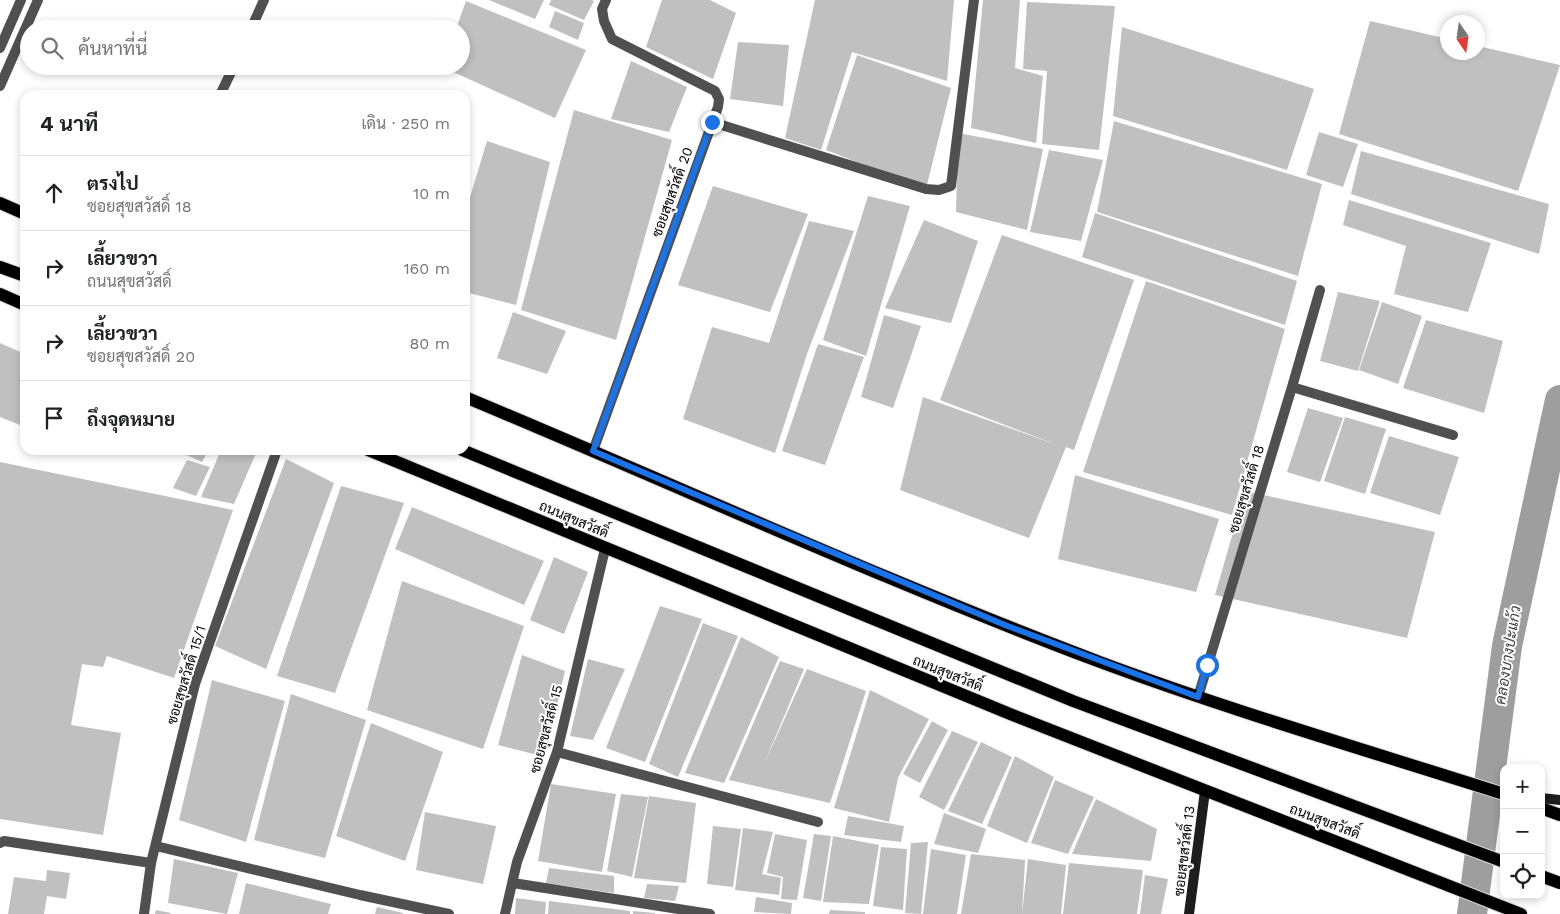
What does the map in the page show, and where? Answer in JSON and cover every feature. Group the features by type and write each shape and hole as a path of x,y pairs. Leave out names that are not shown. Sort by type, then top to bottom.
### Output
{"main road":[{"path":"0,203 20,212"},
{"path":"0,267 20,274"},
{"path":"0,294 20,303"},
{"path":"470,399 1005,625 1198,697 1500,793"},
{"path":"470,453 1073,701 1500,861"},
{"name":"ถนนสุขสวัสดิ์","path":"380,455 1015,716 1521,914"},
{"path":"1544,809 1560,815"},
{"path":"1545,877 1560,883"}],"street":[{"path":"0,48 21,0"},
{"path":"29,20 38,0"},
{"path":"255,20 264,0"},
{"name":"ซอยสุขสวัสดิ์ 20","path":"593,451 718,107 719,99 715,90 612,39 602,9 606,0"},
{"path":"712,122 926,189 940,190 951,186 974,0"},
{"path":"0,86 20,41"},
{"path":"222,90 230,75"},
{"name":"ซอยสุขสวัสดิ์ 18","path":"1198,697 1320,290"},
{"path":"1292,387 1453,436"},
{"name":"ซอยสุขสวัสดิ์ 15/1","path":"144,914 151,863 195,684 275,455"},
{"name":"ซอยสุขสวัสดิ์ 15","path":"505,914 517,862 557,752 605,549"},
{"path":"557,752 818,822"},
{"name":"ซอยสุขสวัสดิ์ 13","path":"1189,914 1205,791"},
{"path":"1545,798 1560,800"},
{"path":"0,843 4,841 151,863"},
{"path":"156,846 360,895 449,914"},
{"path":"513,883 710,914"}],"building":[{"path":"489,0 544,0 535,19"},
{"path":"551,0 594,1 584,20 549,5"},
{"path":"662,0 710,0 736,13 713,79 646,47"},
{"path":"815,0 954,0 947,81 852,52 821,150 785,138"},
{"path":"983,0 1020,0 1015,68 1043,76 1036,143 971,128"},
{"path":"466,1 586,50 555,118 460,75 470,75 470,20 459,20"},
{"path":"1027,2 1115,6 1099,150 1042,144 1047,71 1023,69"},
{"path":"555,11 584,23 578,40 549,27"},
{"path":"1370,21 1440,37 1440,60 1485,60 1485,48 1560,65 1518,191 1339,134"},
{"path":"1122,27 1314,89 1287,170 1113,116"},
{"path":"738,42 789,45 783,106 730,99"},
{"path":"857,55 951,88 926,189 826,150"},
{"path":"631,61 687,87 669,132 611,119"},
{"path":"574,110 672,140 616,340 521,310"},
{"path":"1114,121 1322,184 1298,276 1097,212"},
{"path":"1319,132 1358,144 1343,187 1306,175"},
{"path":"958,133 1043,149 1027,230 956,212"},
{"path":"487,141 550,162 516,305 470,293 470,197"},
{"path":"1049,150 1103,160 1081,241 1030,232"},
{"path":"1361,151 1549,204 1539,254 1351,194"},
{"path":"713,186 808,214 770,312 678,285"},
{"path":"868,196 910,206 866,356 823,340"},
{"path":"1349,200 1491,243 1468,312 1394,294 1406,246 1343,225"},
{"path":"1095,213 1297,281 1285,325 1082,257"},
{"path":"924,220 978,241 951,323 885,308"},
{"path":"809,221 854,231 807,354 775,453 683,419 712,327 769,343"},
{"path":"1002,235 1134,280 1074,450 1066,447 1029,538 900,490 923,397 1060,446 940,400"},
{"path":"1146,281 1285,329 1232,515 1083,472"},
{"path":"1338,292 1380,301 1358,371 1320,361"},
{"path":"1382,302 1422,316 1398,384 1359,370"},
{"path":"513,312 566,331 547,374 497,358"},
{"path":"884,315 921,326 893,408 861,397"},
{"path":"1426,320 1503,341 1484,413 1403,388"},
{"path":"0,343 20,352 20,425 0,417"},
{"path":"818,344 864,357 825,465 782,451"},
{"path":"1308,408 1343,418 1320,482 1287,472"},
{"path":"1345,417 1386,429 1365,494 1324,481"},
{"path":"1389,436 1459,457 1440,515 1370,493"},
{"path":"186,455 206,455 202,462"},
{"path":"219,455 255,455 234,504 201,497"},
{"path":"286,459 334,483 266,669 215,646"},
{"path":"187,460 210,467 196,496 173,488"},
{"path":"0,462 233,510 174,678 107,656 103,667 82,664 71,725 121,733 103,835 0,819"},
{"path":"1075,475 1219,519 1196,592 1058,559"},
{"path":"341,486 404,503 335,693 277,676"},
{"path":"1245,491 1435,532 1407,638 1215,595"},
{"path":"412,507 544,561 524,605 395,549"},
{"path":"554,557 588,572 564,634 530,620"},
{"path":"402,581 524,626 483,749 367,710"},
{"path":"660,606 702,619 645,762 606,748"},
{"path":"703,623 738,636 678,777 649,764"},
{"path":"741,637 779,657 724,783 685,773"},
{"path":"522,655 565,671 545,757 498,745"},
{"path":"588,659 625,669 593,740 570,736"},
{"path":"780,661 804,669 764,764 807,669 866,691 830,803 729,780"},
{"path":"212,680 285,701 246,842 179,820"},
{"path":"870,690 929,719 898,778 889,822 834,808"},
{"path":"291,694 366,720 325,858 254,840"},
{"path":"932,721 948,730 920,783 903,774"},
{"path":"371,723 443,752 405,861 336,836"},
{"path":"952,731 978,742 944,810 919,797"},
{"path":"981,742 1012,757 982,824 948,811"},
{"path":"1015,756 1054,777 1027,843 987,826"},
{"path":"1055,780 1094,797 1068,854 1031,843"},
{"path":"551,784 616,794 602,872 538,861"},
{"path":"621,794 648,797 632,877 607,871"},
{"path":"649,796 696,803 686,883 634,878"},
{"path":"1096,799 1157,829 1151,861 1072,854"},
{"path":"425,812 496,826 483,884 416,870"},
{"path":"944,813 986,829 978,853 934,844"},
{"path":"848,816 904,826 901,842 844,835"},
{"path":"713,826 741,829 733,887 707,884"},
{"path":"743,828 773,832 762,874 781,878 779,895 735,890"},
{"path":"775,834 807,840 797,900 781,899 783,877 767,873"},
{"path":"814,834 831,836 821,901 803,898"},
{"path":"833,836 879,845 869,904 823,902"},
{"path":"928,842 921,914 905,913 911,843"},
{"path":"881,847 907,849 903,910 873,906"},
{"path":"931,849 966,855 957,914 923,914"},
{"path":"971,854 1025,860 1022,914 961,914"},
{"path":"174,859 238,873 227,914 168,903"},
{"path":"1028,859 1066,865 1061,914 1022,914"},
{"path":"1069,863 1143,870 1137,914 1063,914"},
{"path":"549,868 614,876 614,893 546,883"},
{"path":"47,870 70,873 66,899 47,896 44,914 8,914 14,877 46,881"},
{"path":"1145,875 1168,879 1161,914 1140,914"},
{"path":"246,883 331,904 328,914 239,914"},
{"path":"647,884 679,886 675,901 644,898"},
{"path":"756,897 792,903 791,914 754,912"},
{"path":"516,898 546,902 545,914 515,914"},
{"path":"549,901 630,911 630,914 548,914"},
{"path":"377,907 403,913 403,914 375,914"},
{"path":"156,910 171,913 155,914"},
{"path":"830,910 865,912 865,914 829,914"},
{"path":"633,911 655,913 655,914 633,914"}],"waterway":[{"name":"คลองบางปะแก้ว","path":"1472,914 1507,646 1560,400"}],"route":[{"path":"712,122 593,451 908,586 1005,625 1198,697 1207,665"}]}
